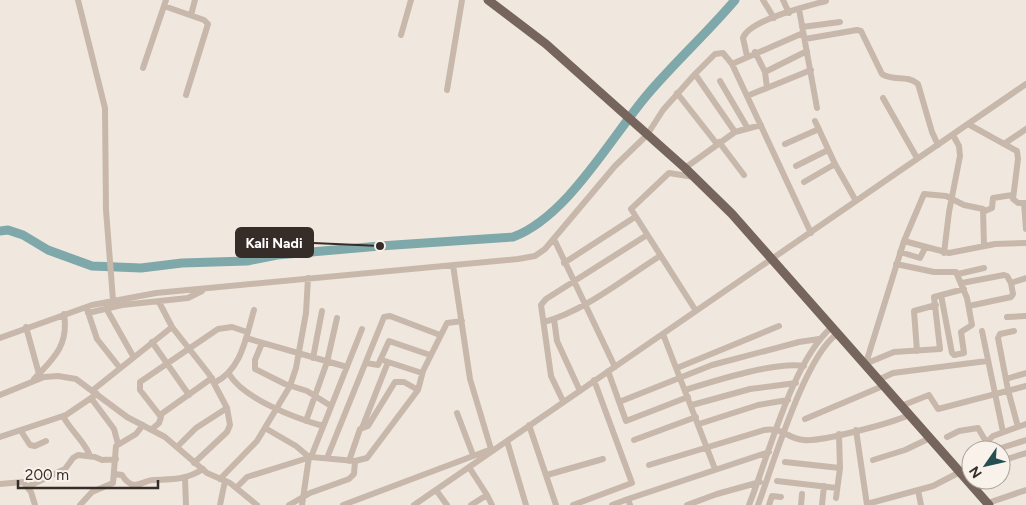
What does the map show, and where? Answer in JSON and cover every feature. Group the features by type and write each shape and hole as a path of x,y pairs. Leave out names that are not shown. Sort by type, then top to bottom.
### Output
{"main road":[{"path":"488,0 546,44 685,168 773,258 880,383 961,470"},
{"path":"978,490 989,504"}],"street":[{"path":"78,0 105,108 106,210 113,300"},
{"path":"191,15 195,0"},
{"path":"401,35 411,0"},
{"path":"447,90 462,0"},
{"path":"763,0 774,18"},
{"path":"783,0 789,13"},
{"path":"811,233 760,125 753,93 740,59 745,33 774,18 826,1"},
{"path":"143,68 165,3 204,20 208,24 186,95"},
{"path":"799,9 817,108"},
{"path":"88,310 113,300 156,293 530,258 546,249 677,93 711,58 719,53 723,53 740,59 804,33 840,22"},
{"path":"804,33 861,31 882,74 886,77 913,80 918,84 932,132 938,145"},
{"path":"765,72 807,51"},
{"path":"755,52 765,72 767,88"},
{"path":"753,93 811,70"},
{"path":"695,74 735,132"},
{"path":"720,82 748,127"},
{"path":"414,505 494,448 608,372 1026,84"},
{"path":"677,93 744,175"},
{"path":"883,98 917,158"},
{"path":"815,121 835,164 856,200"},
{"path":"968,124 1013,148 1018,155 1012,195 1015,202 1025,203 1026,229"},
{"path":"685,168 735,132 760,125"},
{"path":"785,144 818,129"},
{"path":"1004,144 1026,130"},
{"path":"944,253 960,150 952,135"},
{"path":"796,166 828,150"},
{"path":"1018,155 1026,154"},
{"path":"804,182 835,164"},
{"path":"695,178 672,172 665,175 631,207 635,217 696,311"},
{"path":"865,364 900,252 924,194 952,198 964,205 980,208 984,211"},
{"path":"984,211 992,208 993,198 1012,195"},
{"path":"984,211 984,246"},
{"path":"564,262 635,217"},
{"path":"563,402 551,376 541,308 542,302 647,235"},
{"path":"554,239 615,367"},
{"path":"904,241 944,253 956,253 984,246 1026,243"},
{"path":"900,252 920,258 925,248"},
{"path":"544,322 554,320 584,304 660,256"},
{"path":"896,264 926,271 954,271 958,274 969,306 972,325 961,332 965,352 952,353 942,295"},
{"path":"453,265 470,380 494,448"},
{"path":"958,274 984,268"},
{"path":"865,364 884,354 942,347 934,297 963,286 1004,275 1012,282 1014,294 1011,297 969,306"},
{"path":"220,505 222,480 252,447 290,386 308,298 308,278"},
{"path":"1012,282 1026,278"},
{"path":"0,338 64,314 188,298 202,290"},
{"path":"159,302 172,327 190,348 213,381 227,408 230,428 223,438 194,463"},
{"path":"917,351 914,311 943,304"},
{"path":"106,308 133,356"},
{"path":"88,310 96,339 120,368"},
{"path":"160,415 189,395 229,374 237,361 254,310"},
{"path":"313,358 322,311"},
{"path":"33,380 56,354 63,341 66,331 64,314"},
{"path":"327,458 386,316 440,335"},
{"path":"1007,317 1026,316"},
{"path":"306,421 327,362 337,318"},
{"path":"554,320 557,341 580,390"},
{"path":"236,487 247,477 310,457 352,461 363,460 371,454 418,390 422,373 448,322 462,321"},
{"path":"677,368 779,326"},
{"path":"0,437 62,416 94,394 133,356 172,327"},
{"path":"152,429 161,420 160,415 138,384 222,328 232,327 262,343 347,368"},
{"path":"26,328 38,374"},
{"path":"302,505 310,457 362,329"},
{"path":"618,402 731,359 819,339 834,330"},
{"path":"758,505 795,403 819,352 834,330"},
{"path":"982,330 993,394 1003,432"},
{"path":"1014,331 999,335 1008,390 1018,427"},
{"path":"663,334 692,405 714,469"},
{"path":"750,505 788,400 819,339"},
{"path":"366,363 376,366 390,341 430,355"},
{"path":"152,342 189,395"},
{"path":"262,343 254,367 331,406"},
{"path":"380,360 422,373"},
{"path":"805,419 880,383 893,372 987,361"},
{"path":"289,505 303,497 349,480 354,474 352,461 362,428 388,362"},
{"path":"686,390 762,370 792,365 804,366"},
{"path":"608,372 625,420 628,422 688,397"},
{"path":"1006,379 1026,373"},
{"path":"229,374 241,388 306,421 323,426"},
{"path":"0,395 44,377 69,377 127,417 152,429 202,470 236,487 258,505"},
{"path":"573,505 584,503 632,483 594,380"},
{"path":"362,428 368,426 395,382 404,382 418,390"},
{"path":"692,405 750,389 796,383"},
{"path":"901,406 930,396 938,409 1026,386"},
{"path":"80,505 92,492 112,483 115,474 118,444 114,429 94,394"},
{"path":"634,440 697,420 758,404 788,400"},
{"path":"177,448 205,421 227,408"},
{"path":"457,413 473,455"},
{"path":"649,465 756,432 777,429 805,441 891,422 909,415"},
{"path":"62,416 72,432 84,444 90,456"},
{"path":"991,440 993,436 1026,424"},
{"path":"118,444 132,437 143,425"},
{"path":"530,425 548,475 556,505"},
{"path":"265,428 296,446 310,457"},
{"path":"947,437 959,431 978,428 984,440"},
{"path":"856,430 867,504 933,486 961,476"},
{"path":"21,431 30,445 35,446 46,441"},
{"path":"836,498 840,468 839,434"},
{"path":"873,460 905,450 930,438"},
{"path":"1011,445 1026,440"},
{"path":"507,441 526,505"},
{"path":"343,505 494,448"},
{"path":"612,505 629,502 714,469 769,452"},
{"path":"1011,458 1026,453"},
{"path":"28,486 65,469 75,457 90,456 102,460 116,459"},
{"path":"548,475 603,459"},
{"path":"785,462 840,468"},
{"path":"469,467 492,505"},
{"path":"115,474 122,475 128,483 135,485 151,480 162,481 185,478 202,470"},
{"path":"185,478 186,505"},
{"path":"0,484 20,481 28,486 36,505"},
{"path":"777,481 837,488"},
{"path":"687,505 758,482 766,482"},
{"path":"822,505 824,486"},
{"path":"436,490 447,505"},
{"path":"918,490 921,505"},
{"path":"989,504 1026,490"},
{"path":"802,494 802,505"},
{"path":"472,505 487,495"},
{"path":"769,505 772,496 781,497"}],"waterway":[{"path":"0,231 8,230 23,235 48,250 92,266 141,268 182,263 247,261 277,255 380,246 513,237 533,227 552,213 569,195 603,154 647,95 735,0"}],"place":[{"name":"Kali Nadi","path":"380,246"}]}
